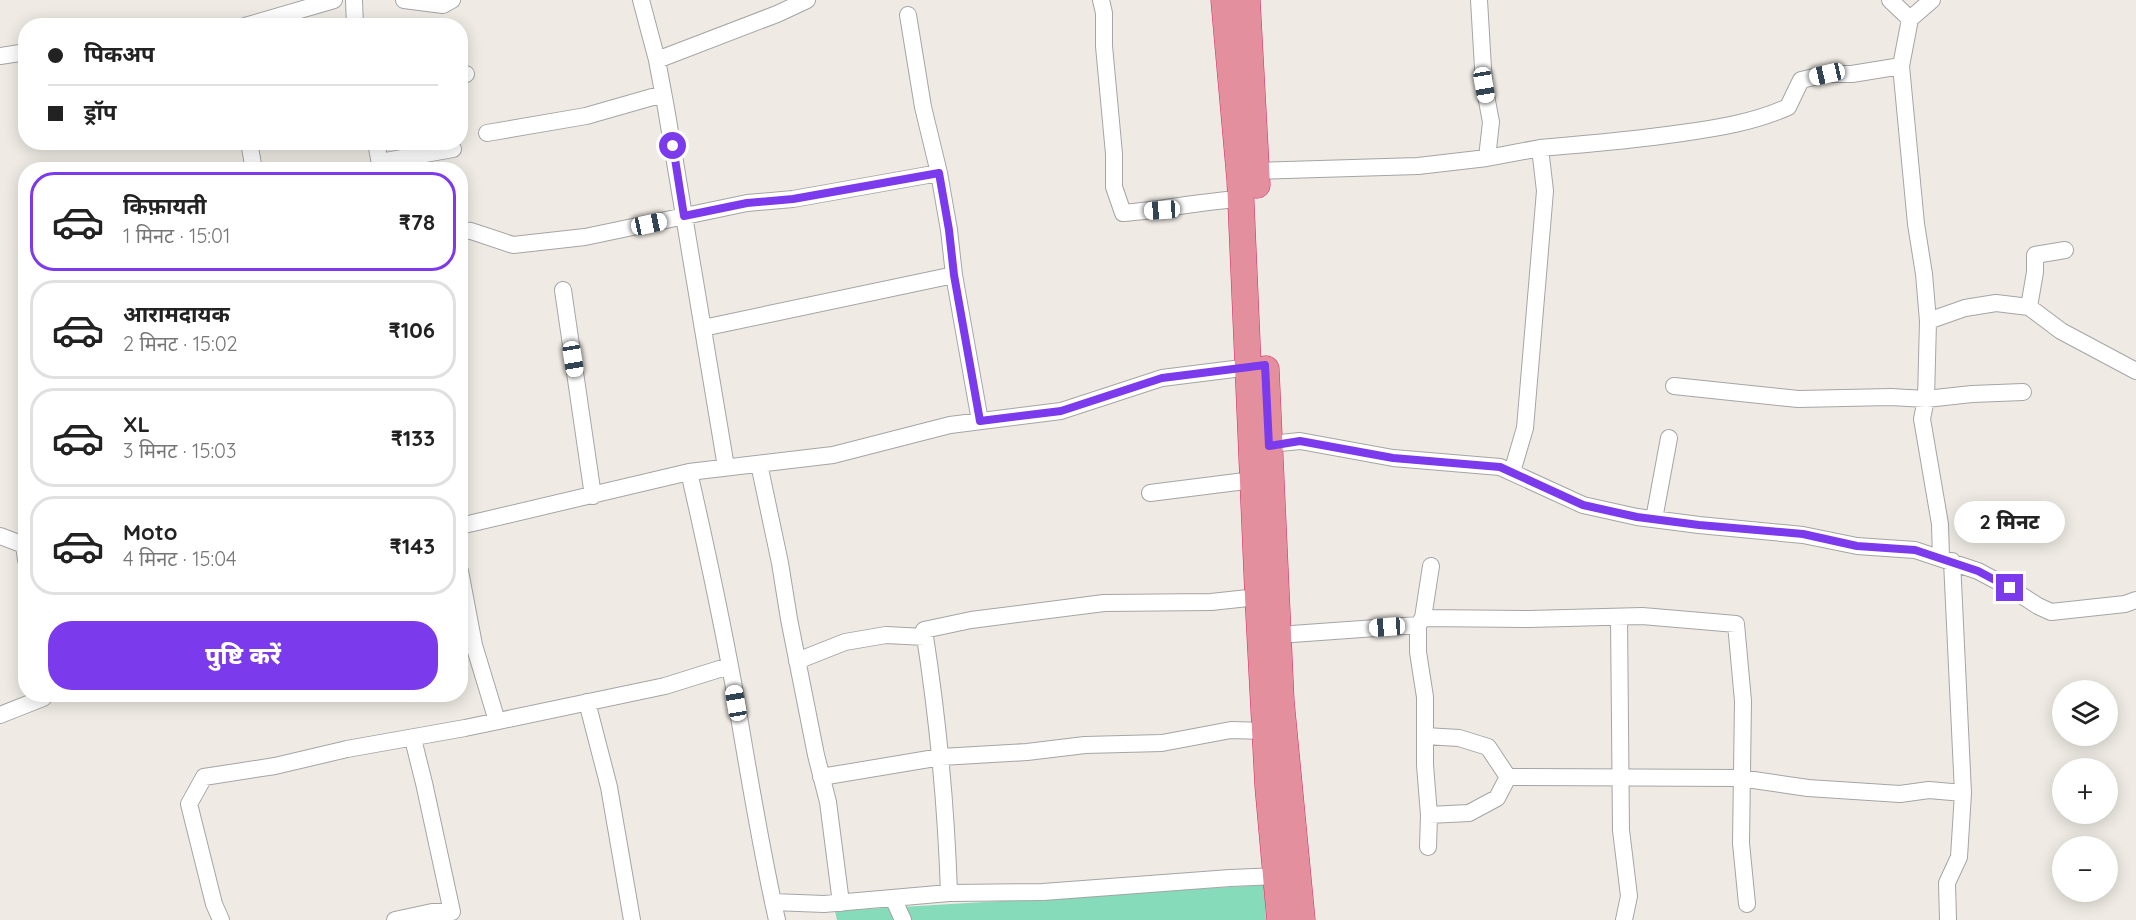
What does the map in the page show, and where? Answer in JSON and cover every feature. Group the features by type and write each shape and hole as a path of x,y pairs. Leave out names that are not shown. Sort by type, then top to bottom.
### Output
{"highway":[{"path":"1224,0 1240,199 1257,367"},
{"path":"1247,0 1256,171 1257,367 1267,596 1265,731 1280,920"},
{"path":"1267,596 1278,635 1281,700 1302,920"}],"street":[{"path":"272,18 334,0"},
{"path":"354,0 355,18"},
{"path":"404,0 443,5 452,0"},
{"path":"640,0 657,60 726,468"},
{"path":"657,60 777,14 807,0"},
{"path":"1101,0 1104,13 1104,46 1114,154 1114,187 1123,213 1162,210 1190,203 1240,199"},
{"path":"1479,0 1484,85 1491,122 1486,158"},
{"path":"1890,0 1910,19"},
{"path":"1932,0 1910,19 1901,66 1928,321 1926,399 1922,419 1946,560 1963,793 1959,857 1947,883 1948,920"},
{"path":"908,15 923,107 939,173 954,275 980,421"},
{"path":"0,56 18,53"},
{"path":"1256,171 1418,166 1486,158 1540,148 1609,143 1720,128 1772,115 1788,107 1801,80 1827,74 1852,74 1901,66"},
{"path":"487,133 586,116 663,94"},
{"path":"1512,472 1525,428 1545,191 1540,148"},
{"path":"398,162 449,150"},
{"path":"468,231 513,245 585,237 747,203 793,199 939,173"},
{"path":"2028,307 2035,272 2035,255 2065,250"},
{"path":"703,328 954,275"},
{"path":"563,290 593,496"},
{"path":"1928,321 1965,308 1996,303 2028,307 2061,331 2136,371"},
{"path":"468,524 689,472 833,455 950,425 1061,411 1162,378 1257,367"},
{"path":"1674,386 1798,399 1891,396 1926,399 2023,392"},
{"path":"1654,519 1669,438"},
{"path":"1260,445 1300,441 1393,458 1500,467 1583,505 1654,519 1803,534 1857,546 1915,550 1978,571 2051,612 2124,604 2136,600"},
{"path":"759,464 780,563 797,661 828,802 841,903"},
{"path":"689,472 729,666 777,920"},
{"path":"1150,493 1262,479"},
{"path":"0,536 18,543"},
{"path":"1428,848 1425,697 1418,652 1420,622 1431,566"},
{"path":"949,893 941,757 924,630 971,620 1104,603 1211,602 1267,596"},
{"path":"468,613 474,645 497,721"},
{"path":"1619,616 1621,830 1629,896 1624,920"},
{"path":"1278,635 1420,622 1619,616 1736,624 1743,701 1740,778 1741,843 1747,904"},
{"path":"797,661 845,642 886,635 925,637"},
{"path":"221,920 214,904 189,804 204,777 274,766 347,749 413,739 665,686 729,666"},
{"path":"0,714 32,702"},
{"path":"587,702 609,787 632,920"},
{"path":"821,777 941,757 1027,752 1085,745 1162,743 1231,730 1265,731"},
{"path":"1425,736 1460,738 1488,747 1508,777"},
{"path":"395,920 432,912 453,916 413,739"},
{"path":"1508,777 1740,778 1808,788 1900,794 1929,790 1963,793"},
{"path":"1429,815 1468,813 1497,798 1508,777"},
{"path":"773,903 841,903 949,893 1043,892 1276,876"},
{"path":"893,898 903,920"}],"green space":[{"path":"1264,885 1266,920 837,920 835,911"}],"route":[{"path":"673,146 684,216 747,203 793,199 939,173 954,275 980,421 1061,411 1162,378 1265,365 1269,446 1300,441 1393,458 1500,467 1583,505 1637,517 1803,534 1857,546 1915,550 1978,571 2010,588"}]}
